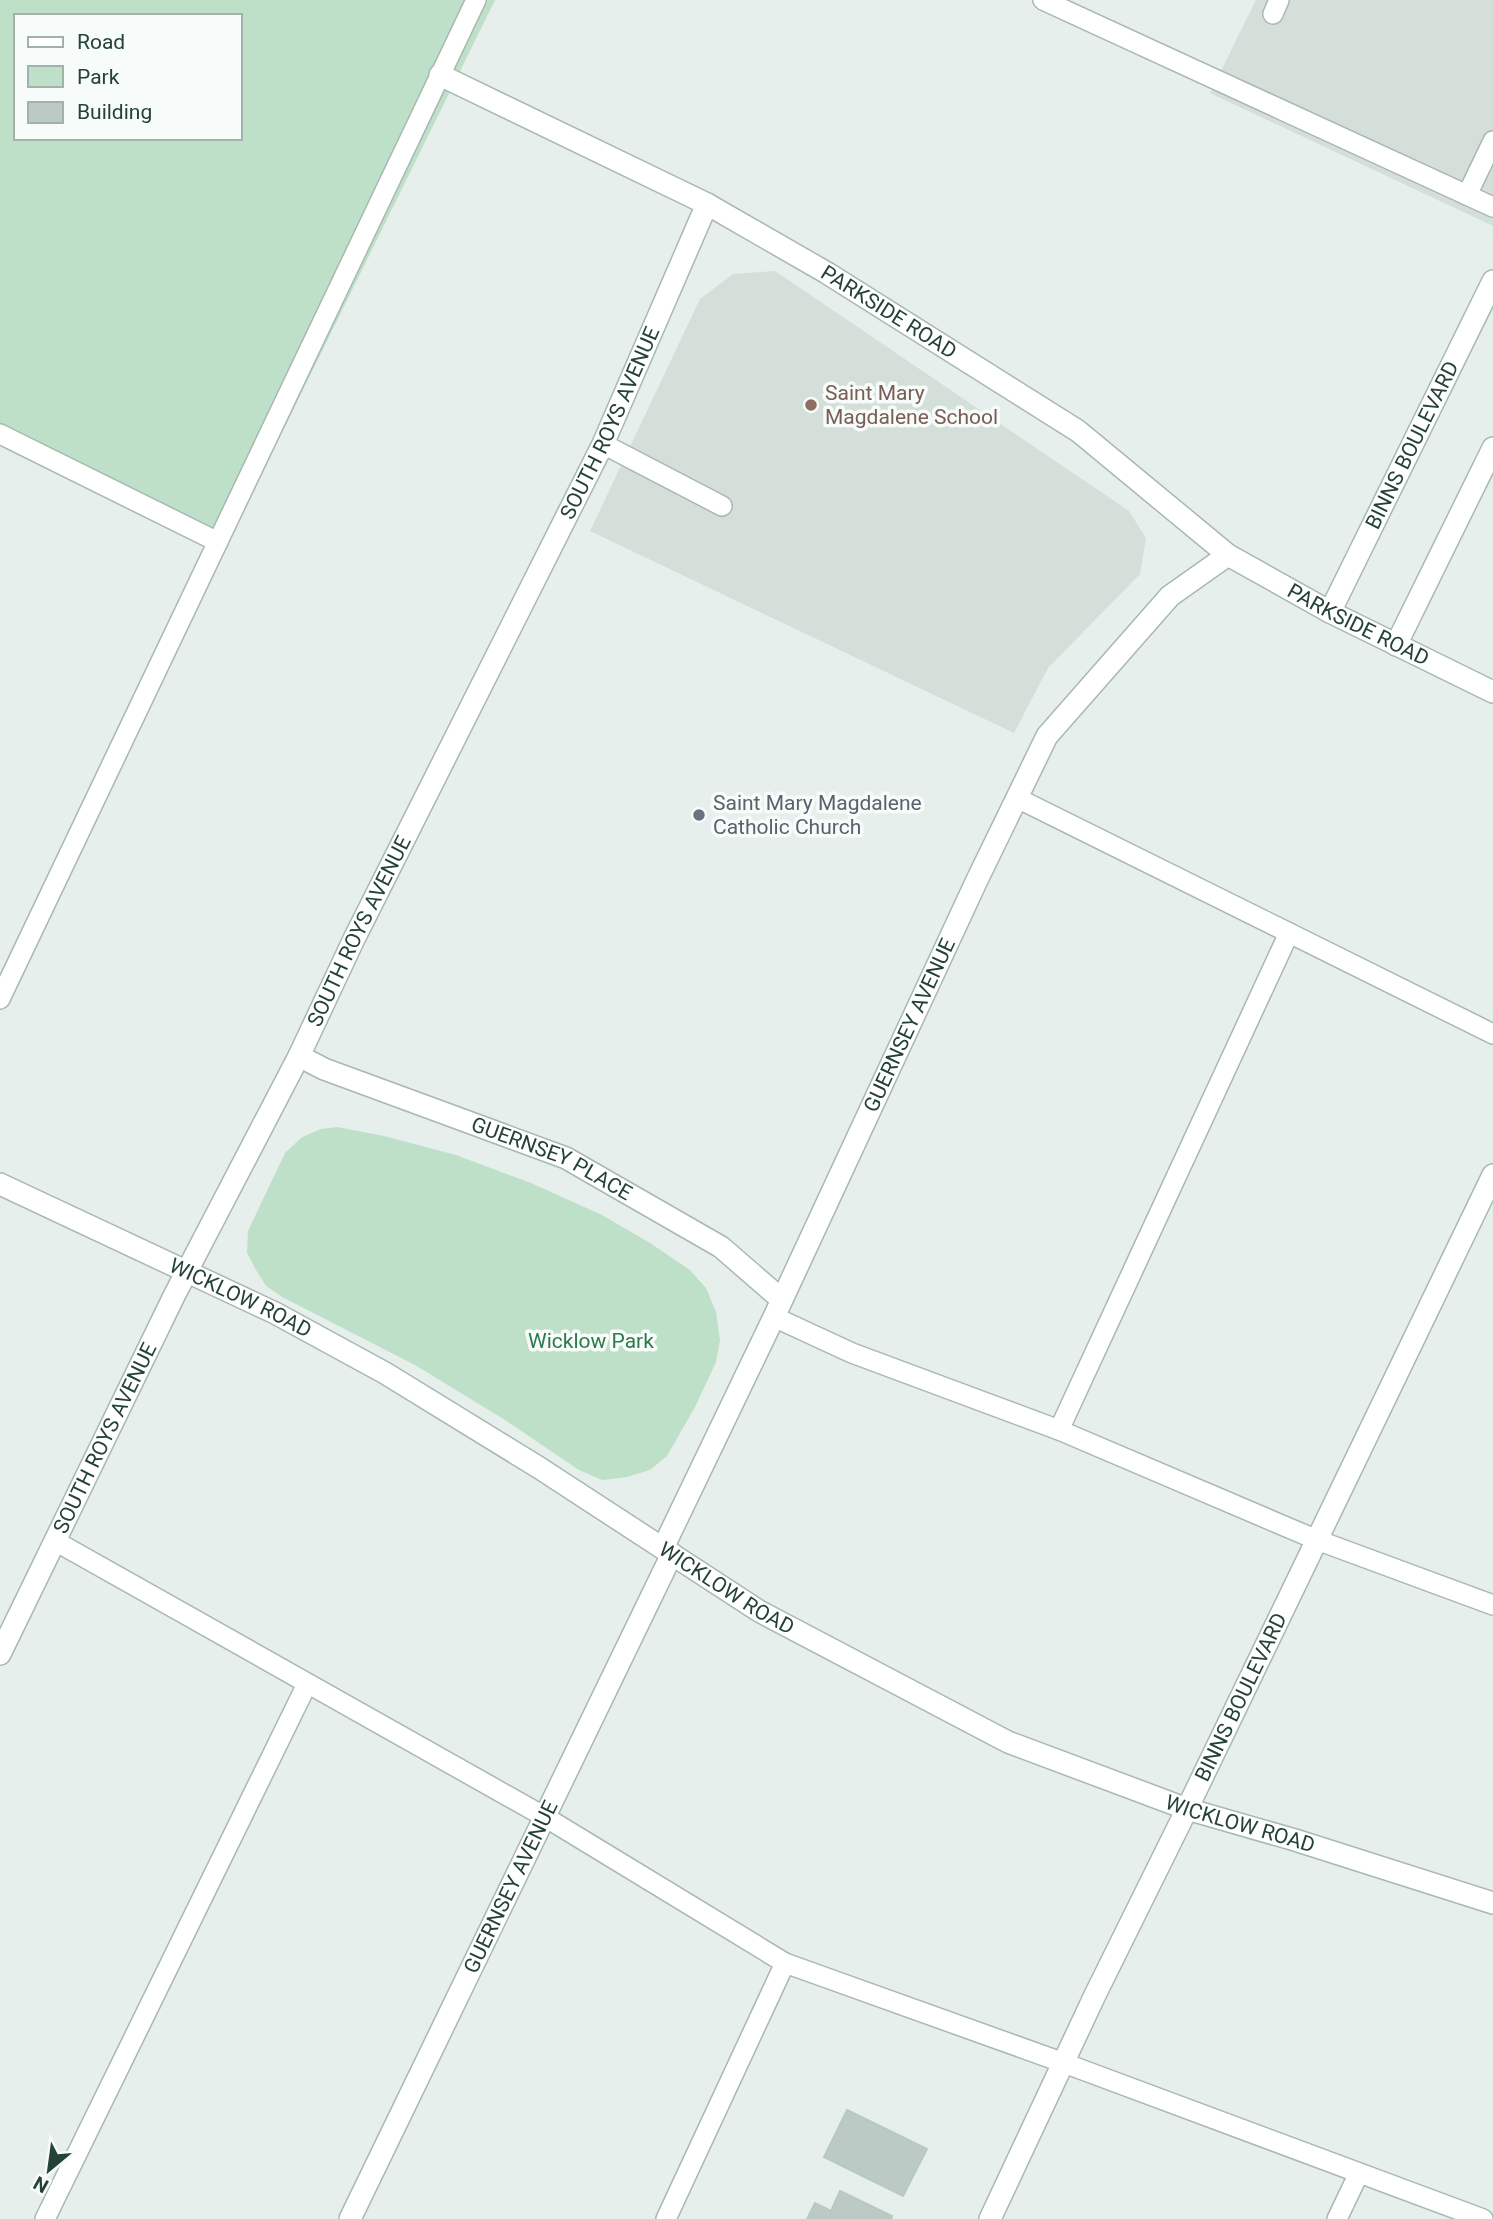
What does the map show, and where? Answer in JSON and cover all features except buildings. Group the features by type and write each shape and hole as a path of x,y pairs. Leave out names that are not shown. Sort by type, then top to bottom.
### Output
{"street":[{"name":"PARKSIDE ROAD","path":"440,75 707,204 827,273 1078,431 1228,555 1330,612 1493,692"},
{"name":"SOUTH ROYS AVENUE","path":"0,1654 187,1272 299,1055 354,939 603,444 707,204"},
{"name":"BINNS BOULEVARD","path":"1330,612 1493,281"},
{"path":"1396,645 1493,448"},
{"name":"GUERNSEY AVENUE","path":"350,2219 545,1817 778,1308 1047,736 1170,596 1228,555"},
{"name":"GUERNSEY PLACE","path":"299,1055 324,1069 566,1158 721,1247 778,1308"},
{"name":"BINNS BOULEVARD","path":"990,2219 1493,1175"},
{"name":"WICKLOW ROAD","path":"0,1184 275,1313 385,1373 538,1467 759,1611 1008,1742 1187,1809 1493,1903"}],"lane":[{"path":"0,999 476,0"},
{"path":"1043,0 1493,207"},
{"path":"1467,195 1493,141"},
{"path":"0,434 218,542"},
{"path":"603,444 722,506"},
{"path":"1017,798 1493,1034"},
{"path":"1059,1430 1289,933"},
{"path":"778,1308 852,1353 1059,1430 1317,1540 1493,1605"},
{"path":"55,1541 545,1817 785,1964 1064,2063 1483,2219"},
{"path":"45,2219 307,1684"},
{"path":"666,2219 785,1964"},
{"path":"1337,2219 1359,2173"}],"shaded area":[{"path":"1256,0 1493,0 1493,226 1210,93"},
{"name":"Saint Mary Magdalene School","path":"775,271 1129,511 1146,538 1140,574 1048,668 1014,733 590,531 700,299 733,274"}],"green space":[{"path":"0,0 495,0 229,540 0,430"},
{"name":"Wicklow Park","path":"337,1127 456,1155 531,1183 602,1215 690,1270 706,1288 716,1312 720,1340 716,1362 695,1407 667,1456 650,1470 627,1477 602,1480 579,1470 505,1420 415,1365 282,1297 266,1286 247,1253 248,1231 285,1153 302,1137 321,1129"}],"place":[{"name":"Saint Mary Magdalene School","path":"811,405"},
{"name":"Saint Mary Magdalene Catholic Church","path":"699,815"}]}
